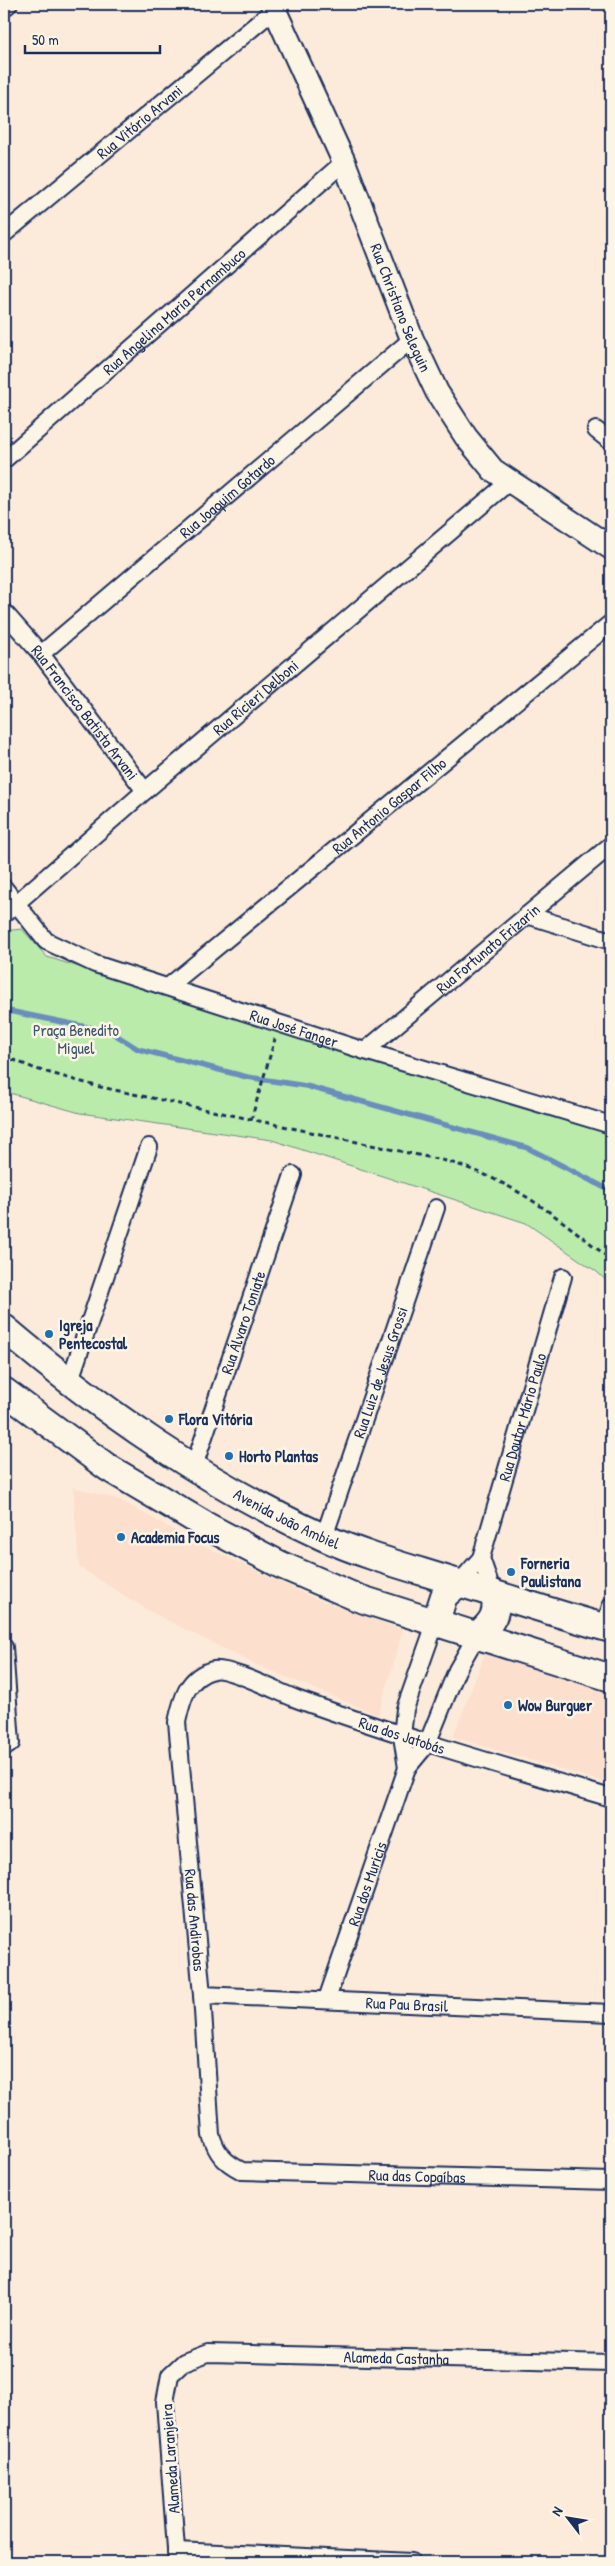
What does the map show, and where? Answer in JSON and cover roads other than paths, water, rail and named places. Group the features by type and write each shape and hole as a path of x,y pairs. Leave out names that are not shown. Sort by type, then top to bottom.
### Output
{"main road":[{"name":"Rua Christiano Seleguin","path":"273,6 344,162 412,339 437,392 466,437 493,470 611,548"},
{"name":"Avenida João Ambiel","path":"4,1328 69,1383 133,1430 194,1469 324,1537 381,1559 493,1594 609,1621"},
{"path":"4,1391 107,1467 203,1524 281,1565 358,1598 435,1624 477,1635 611,1678"},
{"path":"435,1624 444,1596 459,1583"},
{"path":"477,1635 488,1626 495,1614 497,1604 493,1594"}],"street":[{"path":"4,8 9,4"},
{"name":"Rua Vitório Arvani","path":"4,234 273,6"},
{"name":"Rua Angelina Maria Pernambuco","path":"4,460 344,162"},
{"name":"Rua Joaquim Gotardo","path":"41,654 412,339"},
{"path":"596,430 611,442"},
{"name":"Rua Ricieri Delboni","path":"4,914 145,790 510,481"},
{"name":"Rua Francisco Batista Arvani","path":"4,612 41,654 145,790"},
{"name":"Rua Antonio Gaspar Filho","path":"168,987 611,623"},
{"name":"Rua Fortunato Frizarin","path":"365,1051 611,845"},
{"name":"Rua José Fanger","path":"4,888 46,941 95,964 365,1051 611,1125"},
{"path":"527,915 611,941"},
{"path":"69,1383 149,1147"},
{"name":"Rua Álvaro Toniate","path":"194,1469 293,1175"},
{"name":"Rua Luiz de Jesus Grossi","path":"324,1537 436,1208"},
{"name":"Rua Doutor Mário Paulo","path":"459,1583 481,1558 563,1277"},
{"path":"481,1558 493,1594"},
{"name":"Rua dos Muricis","path":"407,1768 402,1736 405,1709 435,1624"},
{"name":"Rua dos Muricis","path":"327,2000 407,1768 427,1744 457,1670 477,1635"},
{"path":"4,1647 11,1743 4,1748"},
{"name":"Rua dos Jatobás","path":"196,1678 216,1669 241,1676 296,1700 402,1736 611,1798"},
{"name":"Rua das Andirobas","path":"196,1678 183,1696 177,1722 202,1996 211,2136 216,2151 225,2162"},
{"name":"Rua Pau Brasil","path":"202,1996 611,2013"},
{"name":"Rua das Copaíbas","path":"225,2162 242,2171 611,2181"},
{"name":"Alameda Castanha","path":"184,2362 208,2353 611,2363"},
{"name":"Alameda Laranjeira","path":"177,2557 165,2402 170,2375 184,2362"},
{"path":"177,2557 412,2562"}],"waterway":[{"path":"4,1010 111,1032 138,1049 247,1077 306,1086 528,1148 611,1191"}],"place":[{"name":"Igreja Pentecostal","path":"49,1334"},
{"name":"Flora Vitória","path":"169,1419"},
{"name":"Horto Plantas","path":"229,1456"},
{"name":"Academia Focus","path":"121,1537"},
{"name":"Forneria Paulistana","path":"511,1572"},
{"name":"Wow Burguer","path":"508,1705"}],"park label":[{"name":"Praça Benedito Miguel","path":"76,1039"}]}
